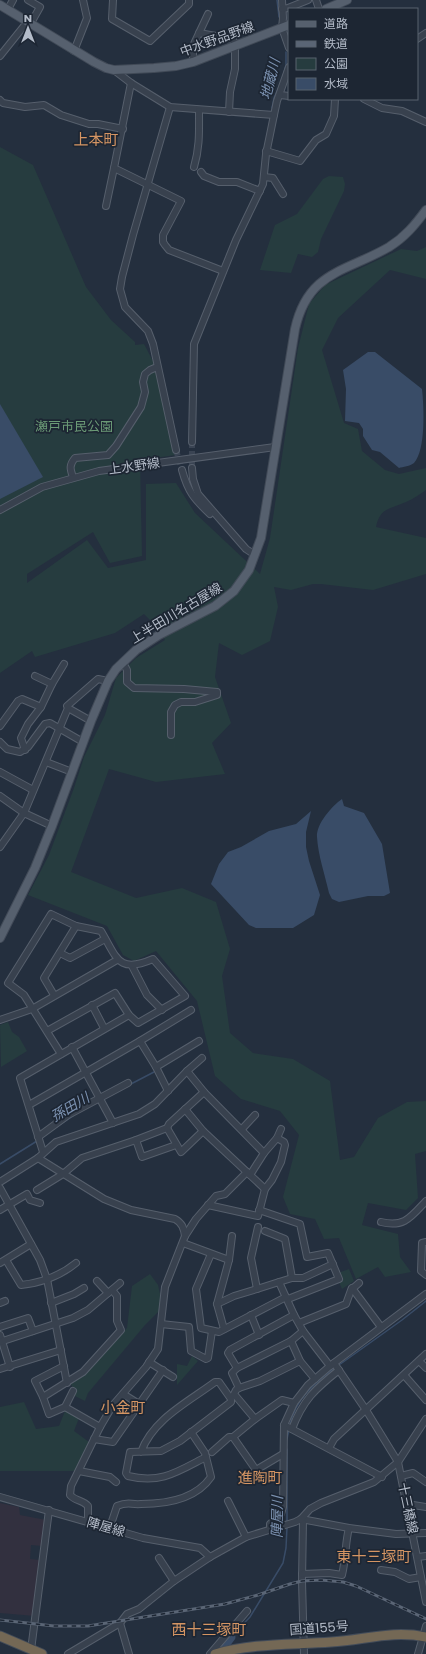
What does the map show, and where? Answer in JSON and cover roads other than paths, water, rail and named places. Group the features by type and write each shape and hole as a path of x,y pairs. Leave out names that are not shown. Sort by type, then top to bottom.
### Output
{"highway":[{"name":"国道155号","path":"215,1654 229,1650 271,1644 332,1642 386,1634 425,1637"},
{"path":"0,1636 42,1654"}],"main road":[{"path":"328,8 337,2 347,0"},
{"name":"中水野品野線","path":"4,7 100,66 114,70 162,67 193,62 286,26"},
{"name":"上半田川名古屋線","path":"1,934 34,868 52,826 91,721 108,681 136,650 150,640 215,606 234,591 249,570 261,538 295,329 299,313 306,299 323,280 389,247 402,238 411,230 426,210"}],"street":[{"path":"4,7 13,0"},
{"path":"0,56 40,7 28,0"},
{"path":"74,50 87,18 84,0"},
{"path":"113,0 112,19 150,41 189,4 189,0"},
{"path":"282,0 282,9 288,41"},
{"path":"282,9 308,0"},
{"path":"193,62 193,46 208,14"},
{"path":"199,33 233,39 235,47 235,69 230,92 230,112"},
{"path":"114,70 131,83 154,96 170,108 274,115"},
{"path":"192,442 194,344 223,270 260,190 264,177 266,151 277,101 288,70"},
{"path":"106,206 123,129 131,83"},
{"path":"280,95 288,96"},
{"path":"0,100 3,103 25,107 44,105 61,115 89,124 98,124 123,129"},
{"path":"266,151 300,161 316,140 326,134 334,116 335,100"},
{"path":"366,100 382,108 402,111 426,122"},
{"path":"170,108 122,277 120,289 125,308 148,331 153,344 176,450"},
{"path":"194,166 198,155 200,135 198,131 199,111"},
{"path":"114,168 181,201 163,235 163,242 169,250 223,270"},
{"path":"201,172 204,176 219,182 237,182 260,190"},
{"path":"264,177 273,178 283,194"},
{"path":"73,477 70,469 71,463 75,458 108,455 116,446 141,407 145,374 158,367"},
{"name":"上水野線","path":"0,510 42,487 73,477 99,471 275,447"},
{"path":"192,468 193,479 198,494 246,549 255,555"},
{"path":"182,470 185,481 195,500 227,528"},
{"path":"123,663 127,670 127,682 134,688 184,689 217,692 217,695 201,700 181,702 175,705 171,712 171,735"},
{"path":"25,750 21,738 28,724 41,707 64,664"},
{"path":"35,676 52,684"},
{"path":"0,847 24,813 68,708 67,706 98,679 108,681"},
{"path":"0,726 18,701 22,699 41,707"},
{"path":"68,708 91,721"},
{"path":"0,742 4,746 17,752 25,750 45,724 50,723 83,742"},
{"path":"46,762 72,772"},
{"path":"0,772 33,790"},
{"path":"0,796 24,813 52,826"},
{"path":"46,1031 115,992 129,1015 138,1024 185,996 154,959 140,965 126,965 118,960 101,931 76,926 51,914 8,983 24,995 32,1009 46,1031 61,1054"},
{"path":"54,995 44,978 76,926"},
{"path":"60,953 70,958 105,938"},
{"path":"0,1020 32,1009 54,995 118,960"},
{"path":"132,966 146,995 162,1010"},
{"path":"92,1005 104,1028"},
{"path":"29,1105 140,1042 191,1010"},
{"path":"43,1152 20,1078 104,1028 129,1015"},
{"path":"156,1067 199,1041"},
{"path":"140,1042 156,1067 168,1091"},
{"path":"72,1047 87,1072 113,1123"},
{"path":"0,1182 38,1158 56,1142 139,1114 155,1104 187,1071 202,1058"},
{"path":"187,1071 204,1092 264,1153"},
{"path":"39,1139 68,1115 101,1100 128,1083"},
{"path":"36,1190 63,1174 82,1158 167,1128 169,1124 204,1092"},
{"path":"186,1109 203,1131 265,1189"},
{"path":"242,1129 255,1115"},
{"path":"167,1128 181,1152 203,1131"},
{"path":"88,1521 88,1506 70,1495 71,1486 100,1427 113,1405 149,1362 158,1348 165,1287 185,1236 196,1219 216,1196 225,1194 248,1173 277,1138 281,1129"},
{"path":"208,1206 258,1216 265,1189 281,1162 284,1151 284,1142 277,1138"},
{"path":"136,1140 142,1157 176,1145"},
{"path":"38,1158 104,1199 131,1210 179,1221 184,1228 185,1236"},
{"path":"0,1188 40,1260 47,1279 67,1382"},
{"path":"0,1210 27,1194 30,1200 40,1203"},
{"path":"381,1222 399,1224 408,1219 426,1201"},
{"path":"211,1254 196,1290 202,1328 219,1332 287,1298 339,1279 328,1253 307,1257 300,1224 259,1210"},
{"path":"257,1289 251,1258 258,1227"},
{"path":"265,1231 285,1240 292,1278"},
{"path":"224,1329 217,1304 228,1260 232,1236"},
{"path":"183,1242 228,1260"},
{"path":"426,1242 422,1243 421,1271 426,1275"},
{"path":"31,1244 3,1262 21,1285 47,1279 66,1271 76,1263"},
{"path":"217,1304 234,1296 292,1278 303,1278 333,1264"},
{"path":"43,1397 83,1372 121,1330 117,1321 117,1296 97,1281"},
{"name":"十三橋線","path":"280,1282 294,1315 303,1331 335,1366 366,1410 398,1462 423,1579 426,1602"},
{"path":"299,1323 346,1304 352,1288 359,1282"},
{"path":"10,1367 1,1340 73,1318 88,1310 120,1283"},
{"path":"51,1303 74,1294 84,1288"},
{"path":"352,1288 381,1327"},
{"path":"270,1530 270,1524 281,1514 283,1507 283,1454 294,1403 314,1379 335,1366 381,1327 426,1294"},
{"path":"251,1315 259,1335"},
{"path":"237,1368 228,1353 230,1350 294,1315"},
{"path":"0,1327 28,1318 33,1331"},
{"path":"161,1324 189,1327 191,1351 206,1358 208,1358 212,1330"},
{"path":"239,1388 232,1373 237,1368 291,1341 303,1331"},
{"path":"291,1341 300,1361 314,1379"},
{"path":"0,1369 61,1350"},
{"path":"329,1448 334,1439 426,1354"},
{"path":"255,1419 234,1394 239,1388 260,1381 300,1361"},
{"path":"419,1361 426,1368"},
{"path":"149,1362 173,1377"},
{"path":"64,1366 35,1382 43,1397 49,1414 65,1407 74,1391"},
{"path":"288,1427 306,1401 320,1386 335,1366"},
{"path":"94,1439 113,1442 163,1370"},
{"path":"404,1374 426,1400"},
{"path":"141,1452 158,1424 215,1382 219,1382 231,1399 231,1402 180,1441 161,1451 141,1452 130,1452 126,1473 128,1476 140,1479 170,1476 206,1457"},
{"path":"123,1394 139,1404"},
{"path":"212,1452 229,1437 233,1437 282,1400 294,1403"},
{"path":"65,1407 100,1427"},
{"path":"304,1654 302,1520 310,1508 374,1482 382,1477 398,1462 425,1421"},
{"path":"288,1427 382,1477"},
{"path":"110,1527 117,1506 126,1502 139,1504 177,1500 205,1486 211,1477 206,1457 191,1432"},
{"path":"233,1437 256,1470 283,1454"},
{"path":"79,1471 110,1477 116,1482"},
{"path":"401,1476 413,1473 426,1482"},
{"name":"陣屋線","path":"0,1497 110,1527 150,1540 200,1548 210,1557"},
{"path":"228,1501 246,1537"},
{"path":"407,1504 426,1507"},
{"path":"31,1650 49,1510"},
{"path":"68,1654 120,1623 127,1614 139,1609 174,1581 210,1557 246,1537 302,1520 396,1534 426,1533"},
{"path":"302,1574 342,1574 346,1539 349,1528"},
{"path":"418,1558 426,1556"},
{"path":"159,1558 174,1581"},
{"path":"381,1570 395,1572 409,1579 423,1579"},
{"path":"210,1654 247,1611"},
{"path":"120,1623 129,1654"},
{"path":"418,1654 425,1637 426,1626"}],"water":[{"path":"368,352 375,352 422,389 424,417 421,448 414,463 409,466 399,468 380,452 372,450 363,436 363,429 359,423 345,421 346,389 343,370"},
{"path":"0,404 43,477 0,499"},
{"path":"342,799 344,806 364,813 382,844 390,893 384,896 368,896 339,902 332,899 329,893 319,851 317,832 325,816"},
{"path":"311,811 306,832 306,847 320,895 314,915 293,928 256,928 249,925 211,884 219,864 228,852 241,847 269,831 296,824"}],"waterway":[{"name":"地蔵川","path":"277,0 279,17"},
{"name":"地蔵川","path":"284,72 286,65 286,52"},
{"name":"地蔵川","path":"272,108 274,98 279,87"},
{"name":"孫田川","path":"129,1085 154,1072"},
{"name":"孫田川","path":"55,1128 73,1116"},
{"name":"孫田川","path":"0,1164 37,1141"},
{"name":"陣屋川","path":"339,1365 426,1301"},
{"name":"陣屋川","path":"290,1425 296,1407 301,1399 321,1379 336,1367"},
{"name":"陣屋川","path":"287,1439 289,1429"},
{"name":"陣屋川","path":"287,1449 287,1523"},
{"name":"陣屋川","path":"231,1637 250,1617 283,1563 286,1548 287,1527"},
{"path":"218,1654 231,1637"}],"tunnel":[{"path":"192,442 192,468"},
{"path":"176,450 182,470"}],"railway":[{"path":"0,1620 54,1626 88,1626 225,1604 290,1584 302,1581 321,1580 343,1582 356,1586 426,1619"}],"district":[{"name":"上本町","path":"96,139"},
{"name":"小金町","path":"123,1407"},
{"name":"進陶町","path":"260,1477"},
{"name":"東十三塚町","path":"374,1556"},
{"name":"西十三塚町","path":"209,1629"}],"park label":[{"name":"瀬戸市民公園","path":"74,426"}]}
